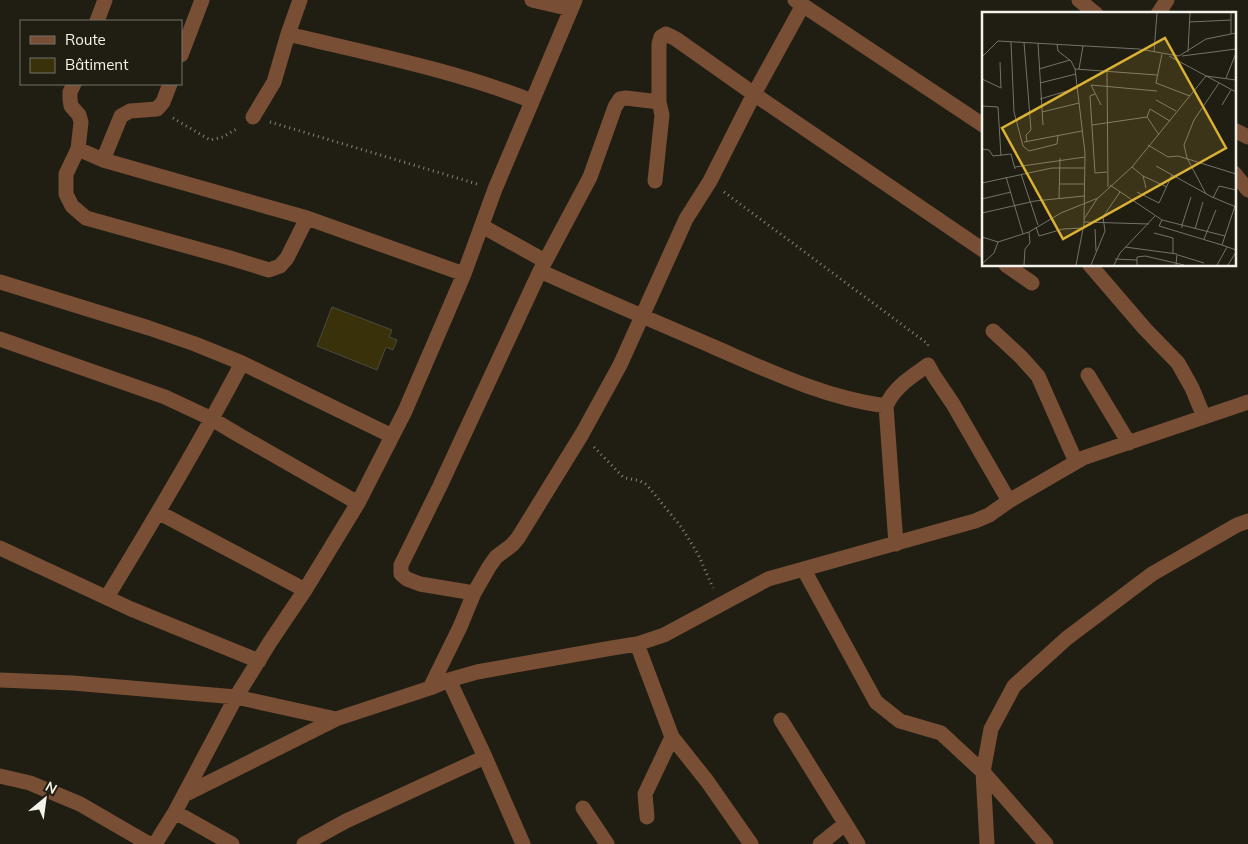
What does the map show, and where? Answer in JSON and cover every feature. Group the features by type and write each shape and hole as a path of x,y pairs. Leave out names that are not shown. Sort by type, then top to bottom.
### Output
{"street":[{"path":"97,20 105,0"},
{"path":"182,52 202,0"},
{"path":"253,117 274,82 300,0"},
{"path":"155,844 175,812 236,698 358,503 405,411 464,274 495,189 573,4 532,0"},
{"path":"1078,0 1093,12"},
{"path":"1159,12 1167,0"},
{"path":"430,688 460,627 474,593 489,567 496,557 518,538 582,434 620,365 686,220 710,181 799,3 982,125"},
{"path":"288,34 432,68 498,88 532,101"},
{"path":"655,181 662,115 659,102 659,44 661,36 666,34 982,249"},
{"path":"74,85 70,92 71,106 79,115 81,122 78,149 66,174 66,194 72,206 86,218 269,270 280,266 287,258 307,218"},
{"path":"103,160 121,116 130,111 156,109 163,102 170,85"},
{"path":"474,593 420,584 407,579 401,574 401,565 440,486 542,266 590,177 615,107 620,99 626,98 659,102"},
{"path":"1236,131 1248,137"},
{"path":"78,149 103,160 307,218 464,274"},
{"path":"1236,175 1248,190"},
{"path":"482,226 542,266 643,317 790,380 863,403 886,406"},
{"path":"1007,266 1032,283"},
{"path":"1091,266 1145,329 1178,363 1192,388 1204,418"},
{"path":"0,282 149,328 242,363 392,436"},
{"path":"993,331 1038,376 1076,462"},
{"path":"0,339 165,396 212,419 358,503"},
{"path":"107,597 212,419 242,363"},
{"path":"896,544 886,406 893,393 904,381 928,365 953,404 1009,502"},
{"path":"1088,375 1129,443"},
{"path":"184,795 336,719 477,672 637,644 664,635 768,579 975,522 1083,458 1248,402"},
{"path":"158,512 305,590"},
{"path":"987,844 983,772 992,729 1014,686 1067,638 1152,574 1237,525 1248,521"},
{"path":"0,548 130,609 259,661"},
{"path":"804,570 876,702 900,722 942,733 983,772 1046,844"},
{"path":"637,644 672,737 707,781 751,844"},
{"path":"0,680 73,683 236,698 336,719"},
{"path":"449,680 486,757 523,844"},
{"path":"782,720 858,844"},
{"path":"647,817 645,794 672,737"},
{"path":"304,844 346,821 486,757"},
{"path":"0,776 30,783 80,804 149,844"},
{"path":"583,808 607,844"},
{"path":"175,812 232,844"},
{"path":"820,844 845,824"}],"path":[{"path":"156,109 210,140 233,132 253,117 495,189"},
{"path":"710,181 928,344 930,351 928,365"},
{"path":"582,434 623,477 643,481 682,528 698,554 720,605"}],"building":[{"path":"332,307 392,330 389,337 397,340 393,350 386,347 377,370 317,346"}]}
